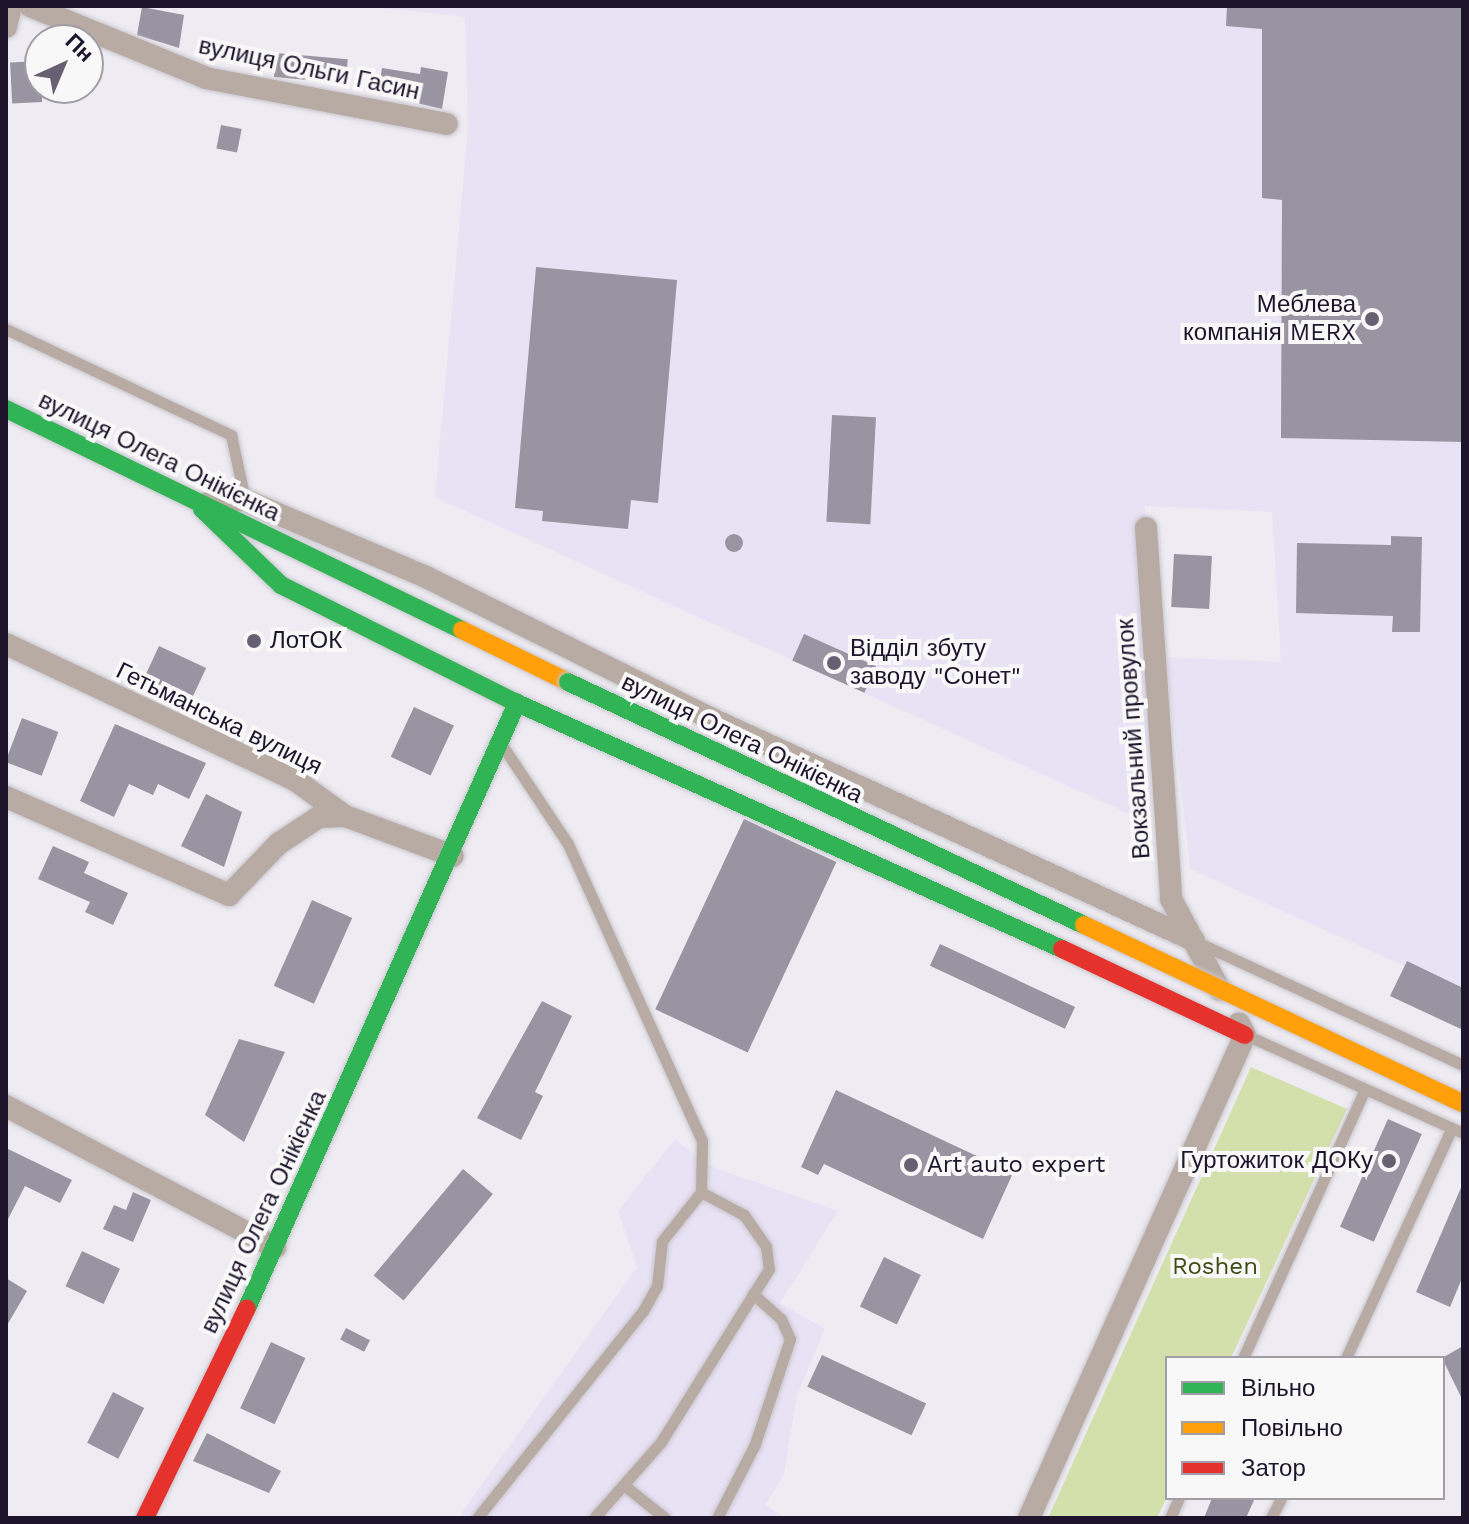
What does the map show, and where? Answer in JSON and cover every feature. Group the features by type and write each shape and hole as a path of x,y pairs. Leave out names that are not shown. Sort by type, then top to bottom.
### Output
{"street":[{"path":"6,27 11,6"},
{"name":"вулиця Ольги Гасин","path":"30,6 206,78 447,124"},
{"name":"вулиця Олега Онікієнка","path":"6,409 568,682 1463,1103"},
{"path":"197,504 245,500 426,577 795,756 1193,940"},
{"path":"197,504 281,585 517,703 770,811 1245,1035 1029,1518"},
{"name":"Вокзальний провулок","path":"1146,528 1171,899 1245,1035"},
{"name":"Гетьманська вулиця","path":"6,644 295,780 345,816 453,856"},
{"name":"вулиця Олега Онікієнка","path":"145,1518 275,1247 453,856 517,703"},
{"path":"770,811 795,756"},
{"path":"6,797 229,895 278,844 319,817 345,816"},
{"path":"6,1106 275,1247"}],"lane":[{"path":"6,329 231,435 245,500"},
{"path":"477,1518 643,1311 657,1286 662,1241 701,1192 702,1141 568,844 500,741"},
{"path":"1193,940 1463,1065"},
{"path":"1245,1035 1458,1131 1347,1356"},
{"path":"1244,1356 1365,1089"},
{"path":"594,1518 661,1442 769,1269 766,1246 744,1215 701,1192"},
{"path":"722,1516 755,1444 790,1339 781,1319 753,1294"},
{"path":"625,1486 665,1518"},
{"path":"1271,1518 1280,1500"}],"shaded area":[{"path":"364,6 1463,6 1463,993 1190,869 1166,657 1281,662 1272,512 1145,506 1151,824 435,497 468,128 465,17"},
{"path":"675,1139 707,1165 838,1211 780,1303 825,1329 797,1395 784,1474 765,1505 786,1518 458,1518 637,1267 618,1211"}],"green space":[{"name":"Roshen","path":"1251,1067 1347,1109 1232,1356 1165,1356 1166,1500 1157,1518 1048,1518"}],"building":[{"name":"Меблева компанія MERX","path":"1227,6 1463,6 1463,442 1281,438 1282,200 1262,198 1262,29 1226,26"},
{"path":"142,7 184,15 179,48 137,35"},
{"path":"276,53 348,59 346,83 274,77"},
{"path":"24,62 24,103 12,104 10,63"},
{"path":"421,67 448,72 442,109 378,94 382,68 420,74"},
{"path":"221,125 242,129 237,153 216,149"},
{"path":"536,267 677,280 658,503 631,500 628,529 542,521 543,511 515,508"},
{"path":"832,415 876,417 870,524 826,522"},
{"path":"734,534 743,543 734,552 725,543"},
{"path":"1391,536 1422,537 1420,632 1392,632 1393,616 1296,613 1297,543 1391,545"},
{"path":"1174,554 1212,556 1209,609 1171,607"},
{"name":"Відділ збуту заводу \"Сонет\"","path":"804,634 876,666 864,693 792,660"},
{"path":"159,646 206,668 191,700 144,678"},
{"path":"414,707 454,726 431,775 391,757"},
{"path":"22,718 58,732 42,776 6,762"},
{"path":"115,724 206,763 189,799 158,784 153,795 129,784 114,817 80,801"},
{"path":"206,794 242,812 224,867 181,846"},
{"path":"744,819 836,862 748,1052 655,1009"},
{"path":"53,846 89,862 84,873 128,893 113,925 85,912 90,902 38,879"},
{"path":"312,900 352,918 314,1004 274,986"},
{"path":"940,944 1075,1007 1065,1029 930,966"},
{"path":"1407,961 1463,988 1463,1030 1390,996"},
{"path":"542,1001 572,1016 535,1092 543,1096 521,1140 477,1118"},
{"path":"239,1039 285,1052 244,1142 205,1115"},
{"name":"Art auto expert","path":"836,1090 1013,1173 983,1239 824,1164 818,1175 801,1167"},
{"name":"Гуртожиток ДОКу","path":"1388,1119 1422,1134 1374,1242 1340,1227"},
{"path":"6,1148 72,1180 60,1203 25,1186 6,1223"},
{"path":"463,1169 493,1194 404,1301 374,1275"},
{"path":"1463,1183 1463,1276 1450,1307 1416,1292"},
{"path":"133,1192 151,1200 133,1242 103,1229 114,1205 126,1210"},
{"path":"82,1251 120,1269 104,1304 66,1286"},
{"path":"884,1257 921,1275 897,1324 860,1306"},
{"path":"6,1278 27,1291 6,1327"},
{"path":"346,1328 370,1340 364,1352 340,1340"},
{"path":"271,1342 305,1358 275,1424 240,1408"},
{"path":"1463,1346 1463,1401 1445,1364 1445,1356"},
{"path":"822,1355 926,1404 911,1435 807,1387"},
{"path":"113,1392 144,1408 118,1459 87,1443"},
{"path":"207,1433 281,1471 269,1493 193,1461"},
{"path":"1211,1500 1254,1500 1246,1518 1204,1518"}],"traffic: fast":[{"path":"6,409 462,630"},
{"path":"202,509 281,585 517,703 1062,949"},
{"path":"568,682 1084,925"},
{"path":"247,1308 517,703"}],"traffic: slow":[{"path":"462,630 568,682"},
{"path":"1084,925 1463,1103"}],"traffic: jam":[{"path":"1062,949 1245,1035"},
{"path":"145,1518 247,1308"}],"place":[{"name":"Меблева компанія MERX","path":"1372,319"},
{"name":"ЛотОК","path":"254,641"},
{"name":"Відділ збуту заводу \"Сонет\"","path":"834,663"},
{"name":"Гуртожиток ДОКу","path":"1389,1161"},
{"name":"Art auto expert","path":"911,1165"}]}
